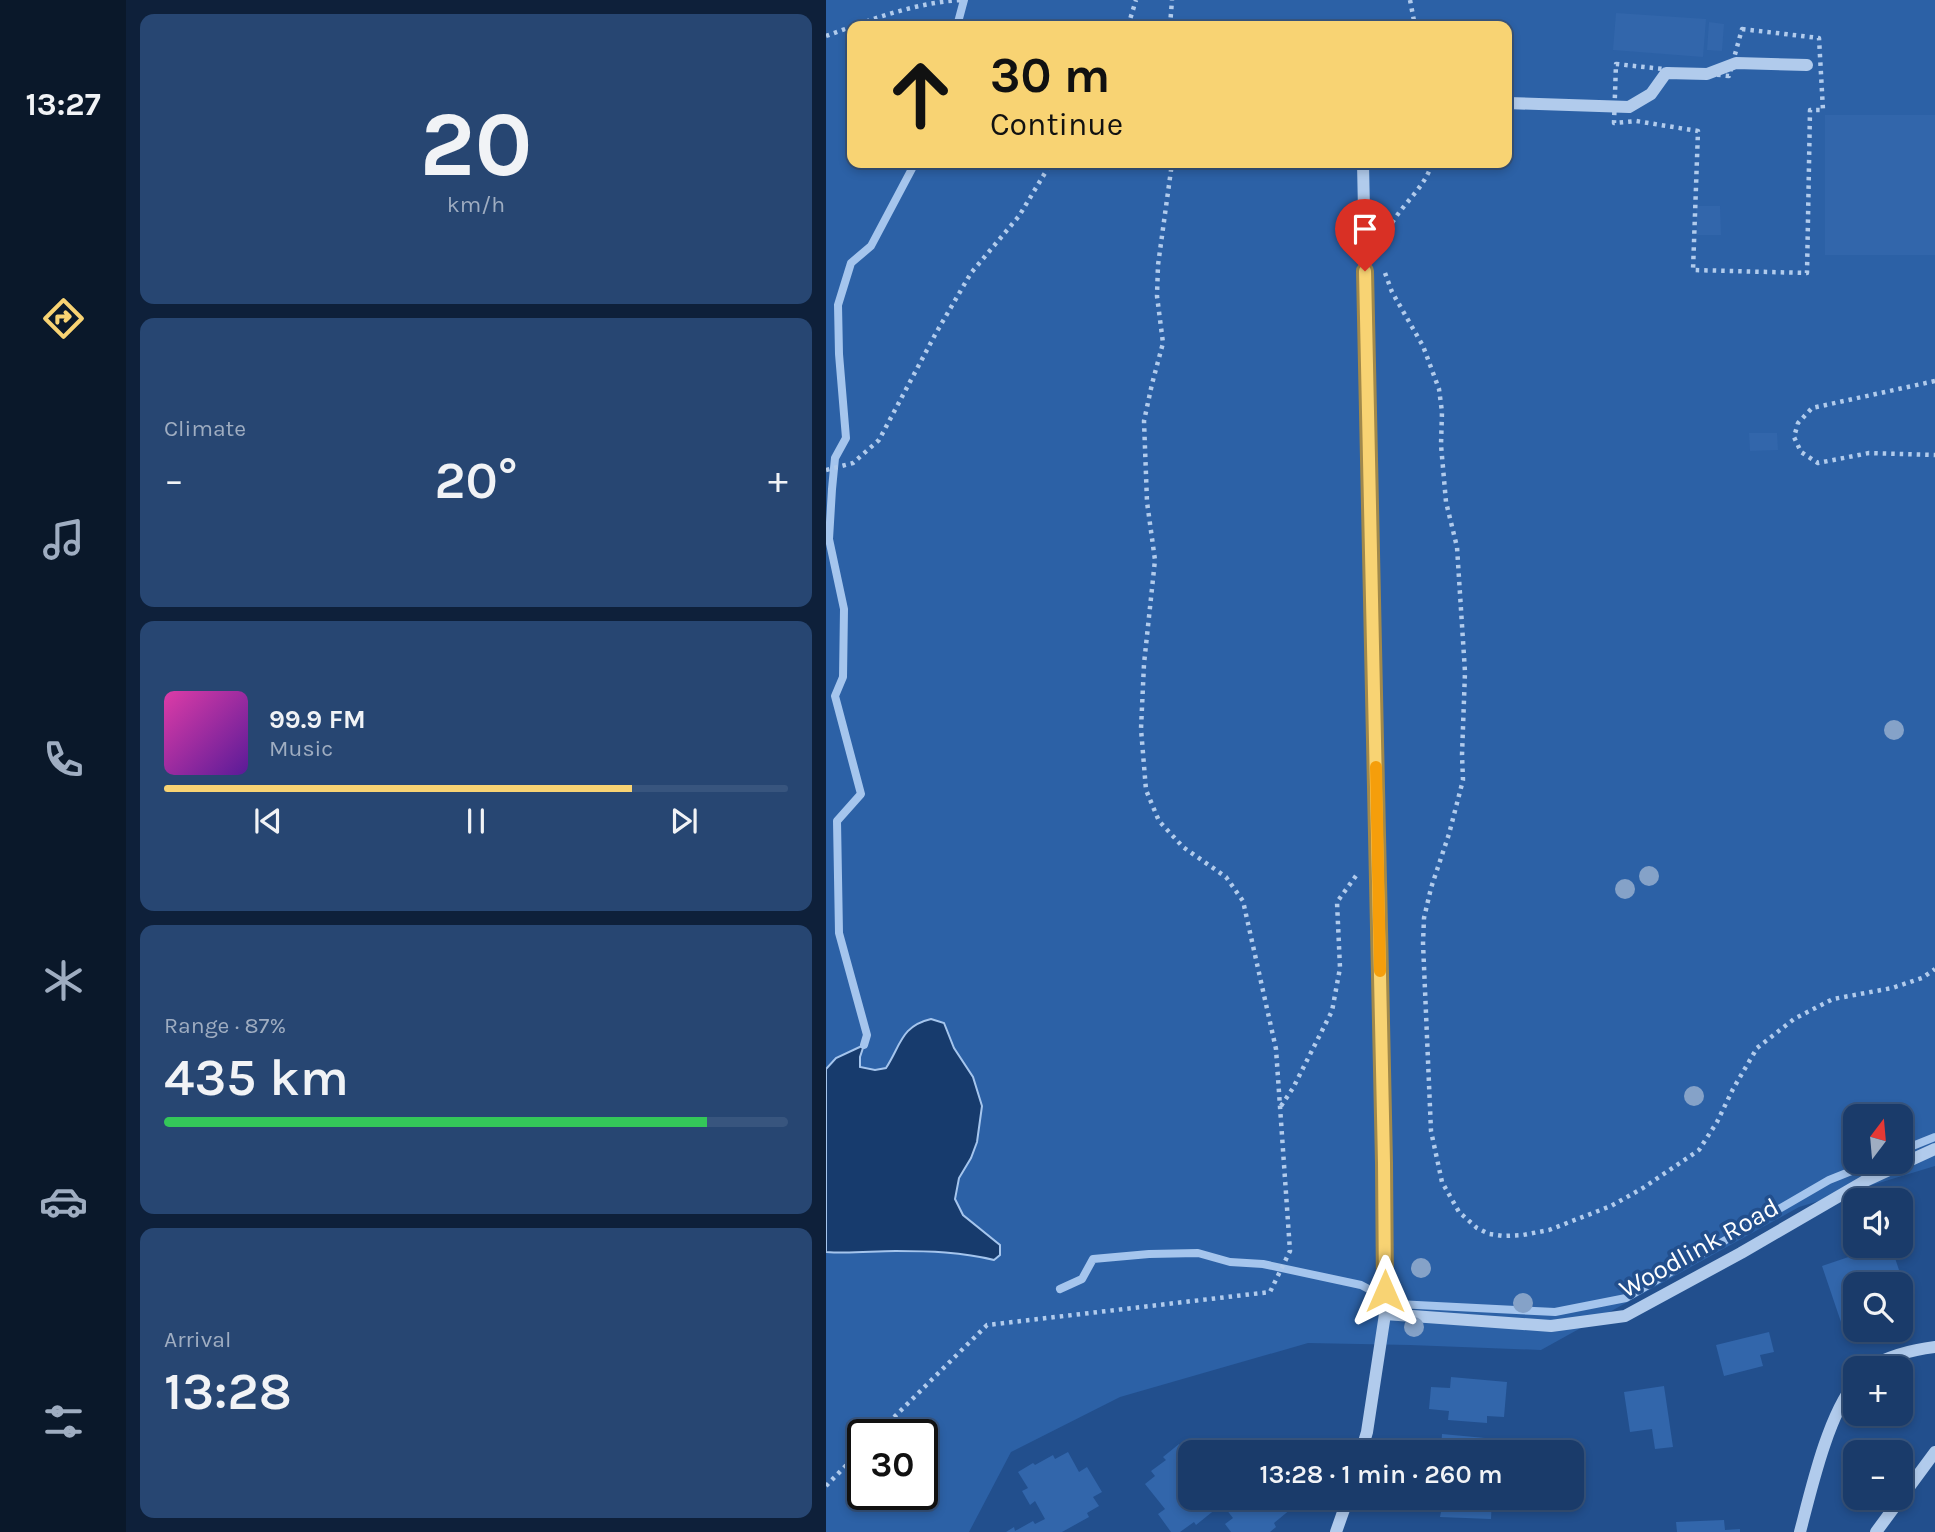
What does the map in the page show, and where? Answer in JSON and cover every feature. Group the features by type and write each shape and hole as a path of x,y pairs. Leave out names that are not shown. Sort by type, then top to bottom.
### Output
{"street":[{"path":"1512,103 1629,107 1651,94 1666,73 1707,74 1736,62 1807,65"},
{"path":"1363,168 1385,1314 1365,1440"},
{"name":"Woodlink Road","path":"1385,1314 1551,1326 1625,1315 1741,1253 1865,1181 1935,1149"},
{"path":"1891,1356 1935,1347"},
{"path":"1800,1532 1820,1461 1843,1403"},
{"path":"1876,1532 1931,1457"},
{"path":"1335,1532 1343,1510"}],"path":[{"path":"865,21 913,8 963,0"},
{"path":"1130,21 1136,0"},
{"path":"1170,21 1172,0"},
{"path":"1410,0 1414,21"},
{"path":"826,36 847,28"},
{"path":"1742,29 1819,38 1823,110 1810,110 1807,273 1693,270 1698,131 1636,121 1614,123 1615,64 1728,76 1742,29"},
{"path":"826,470 853,463 879,440 971,273 1019,216 1048,168"},
{"path":"892,1419 987,1325 1270,1292 1290,1251 1276,1049 1244,901 1226,877 1183,847 1159,821 1146,790 1141,729 1144,664 1155,560 1147,502 1144,421 1163,343 1157,296 1158,275 1171,168"},
{"path":"1384,241 1395,219 1423,182 1430,168"},
{"path":"1383,268 1392,292 1423,346 1439,389 1446,502 1457,547 1465,671 1463,780 1431,888 1424,918 1423,943 1431,1131 1442,1182 1459,1212 1477,1228 1489,1234 1503,1236 1549,1230 1611,1206 1699,1150 1757,1048 1794,1019 1833,999 1892,988 1922,978 1935,969"},
{"path":"1935,381 1812,408 1798,422 1794,437 1801,452 1818,463 1868,453 1935,454"},
{"path":"1280,1107 1293,1088 1332,1011 1340,968 1337,902 1377,847"},
{"path":"826,1486 847,1464"}],"shaded area":[{"path":"826,0 1935,0 1935,1166 1913,1173 1913,1104 1843,1104 1843,1174 1908,1174 1862,1188 1843,1188 1843,1194 1799,1207 1541,1350 1308,1343 1120,1397 1011,1452 969,1532 826,1532"},
{"path":"931,1019 944,1023 954,1048 973,1077 982,1106 977,1142 959,1178 955,1199 963,1215 1000,1245 1000,1255 994,1260 933,1252 826,1252 826,1069 836,1058 864,1045 860,1067 875,1070 886,1068 913,1026"}],"building":[{"path":"1616,13 1706,19 1703,57 1613,50"},
{"path":"1709,22 1724,24 1722,51 1707,50"},
{"path":"1825,115 1935,115 1935,255 1825,255"},
{"path":"1696,206 1720,206 1721,235 1697,235"},
{"path":"1749,433 1777,433 1778,450 1750,451"},
{"path":"1846,1258 1895,1258 1900,1272 1843,1272 1841,1322 1822,1266"},
{"path":"1769,1332 1774,1352 1760,1355 1763,1366 1724,1376 1716,1345"},
{"path":"1451,1377 1507,1382 1504,1417 1487,1416 1487,1423 1448,1420 1449,1411 1429,1409 1431,1387 1450,1388"},
{"path":"1664,1386 1673,1447 1655,1449 1652,1429 1630,1432 1624,1392"},
{"path":"1442,1434 1496,1439 1496,1440 1442,1440"},
{"path":"1178,1445 1178,1510 1215,1510 1196,1525 1194,1522 1180,1532 1171,1532 1158,1514 1165,1509 1145,1484 1155,1476 1151,1471 1166,1460 1163,1457"},
{"path":"1068,1452 1079,1472 1087,1467 1102,1492 1093,1497 1099,1506 1087,1513 1089,1517 1062,1532 1006,1532 1014,1527 1015,1531 1033,1521 1035,1524 1045,1519 1035,1501 1030,1505 1022,1491 1028,1488 1018,1472 1053,1455 1055,1459"},
{"path":"1227,1510 1290,1510 1274,1523 1276,1527 1270,1532 1231,1532 1225,1524 1233,1518"},
{"path":"1491,1510 1491,1519 1440,1517 1441,1512 1426,1511"},
{"path":"1724,1520 1725,1530 1740,1529 1740,1532 1677,1532 1676,1522"}],"waterway":[{"path":"958,21 964,0"},
{"path":"864,1045 867,1035 839,933 837,821 861,794 835,696 843,677 844,609 829,539 835,458 846,438 838,305 851,263 871,246 912,168"},
{"path":"1913,1146 1935,1137"},
{"path":"1060,1289 1082,1279 1093,1259 1198,1253 1230,1262 1263,1264 1361,1285 1397,1304 1555,1312 1626,1298 1829,1180 1844,1174"}],"slow traffic":[{"path":"1376,767 1380,971"}],"route":[{"path":"1365,271 1385,1291"}]}
